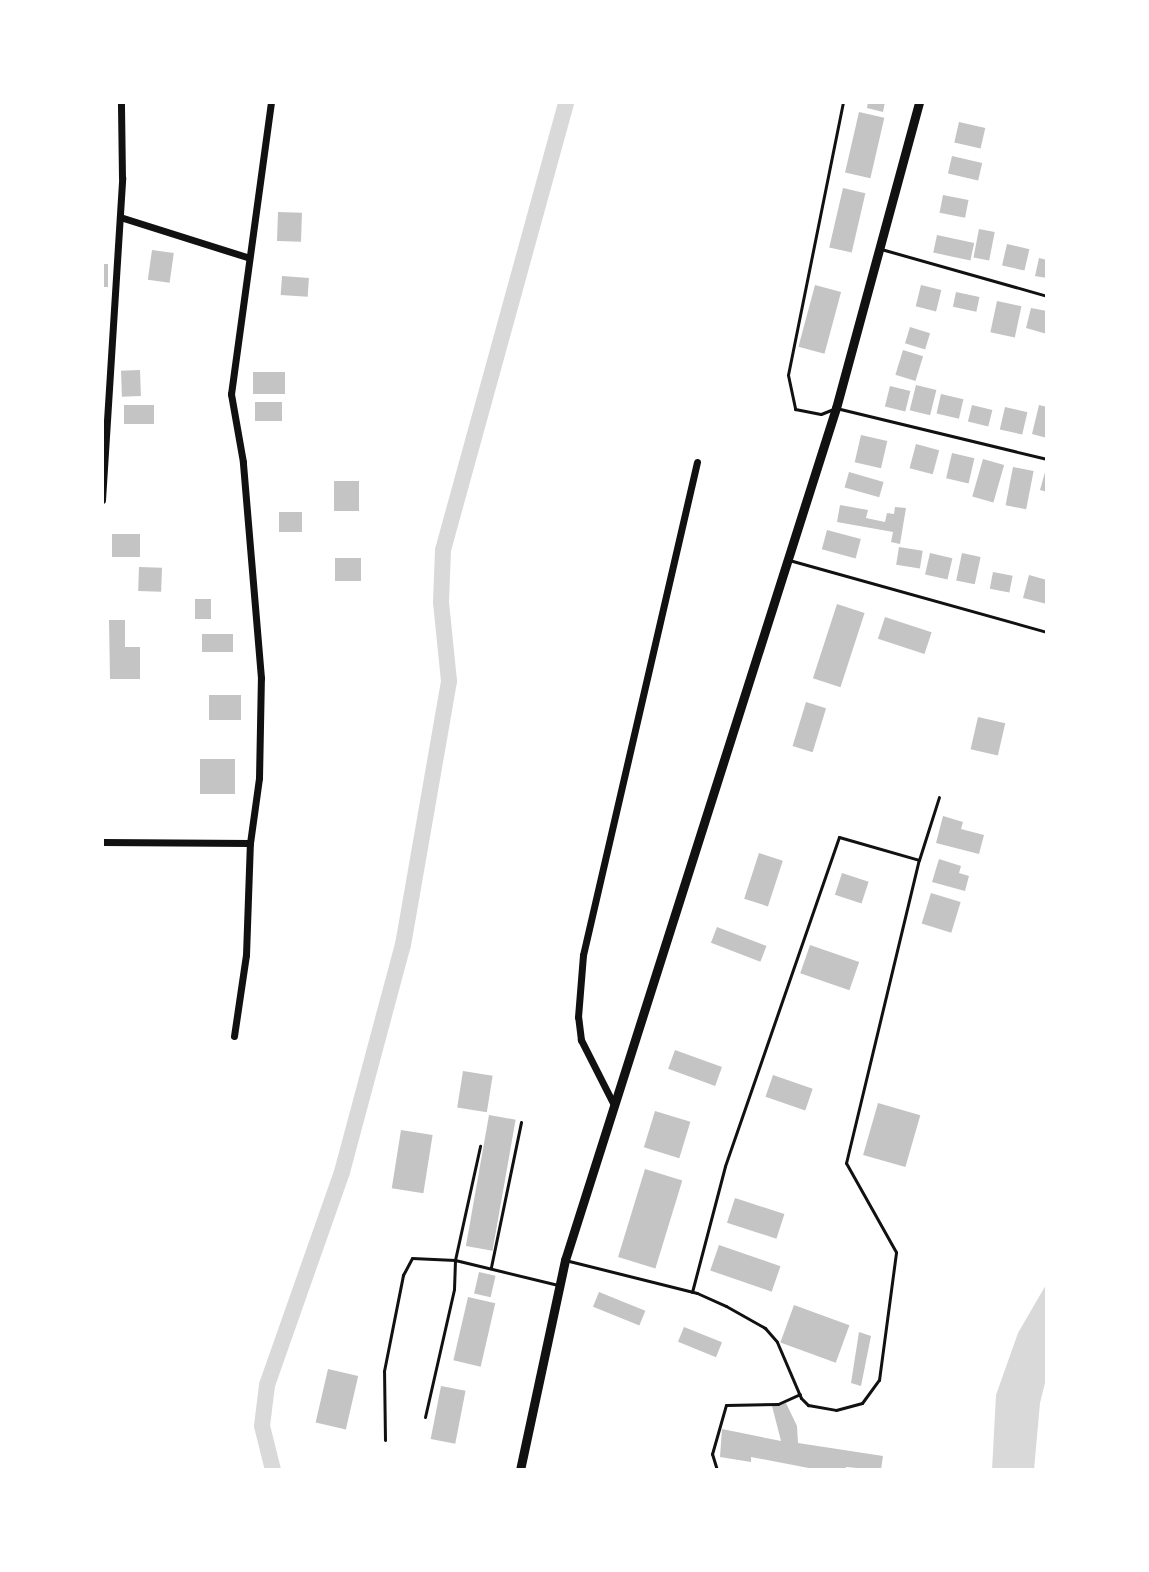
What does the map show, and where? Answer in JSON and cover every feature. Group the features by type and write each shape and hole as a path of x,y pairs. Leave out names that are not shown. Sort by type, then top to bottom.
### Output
{"main road":[{"path":"520,1470 565,1260 836,408 919,102"}],"street":[{"path":"102,500 120,217 121,102"},
{"path":"234,1036 246,955 250,843 259,778 261,678 243,462 231,394 247,257 271,102"},
{"path":"120,217 247,257"},
{"path":"613,1103 581,1040 578,1017 583,955 697,462"},
{"path":"102,842 250,843"}],"lane":[{"path":"843,102 788,375 795,409 821,414 836,408 1047,459"},
{"path":"878,248 1047,296"},
{"path":"789,560 1047,632"},
{"path":"565,1260 692,1293 726,1306 765,1328 777,1342 808,1405 836,1410 862,1403 879,1380 896,1252 846,1163 919,860 939,797"},
{"path":"692,1293 725,1166 839,837 919,860"},
{"path":"491,1269 521,1122"},
{"path":"425,1417 454,1289 455,1260 480,1146"},
{"path":"385,1440 384,1371 403,1275 412,1258 455,1260 558,1285"},
{"path":"717,1470 712,1454 726,1405 778,1404 800,1394"}],"shaded area":[{"path":"1047,1283 1047,1375 1040,1403 1034,1470 992,1470 996,1395 1018,1333"}],"building":[{"path":"868,102 885,102 883,112 867,108"},
{"path":"859,112 884,118 870,178 845,172"},
{"path":"959,122 985,128 981,149 954,142"},
{"path":"952,156 982,163 978,181 948,174"},
{"path":"843,188 865,193 852,253 829,247"},
{"path":"943,195 969,200 965,218 940,213"},
{"path":"278,212 302,213 301,242 277,241"},
{"path":"979,229 995,232 989,261 973,257"},
{"path":"937,235 974,243 970,261 933,253"},
{"path":"1007,244 1029,249 1024,271 1002,265"},
{"path":"152,250 174,253 170,283 148,280"},
{"path":"1039,258 1047,260 1047,278 1035,276"},
{"path":"102,264 108,264 108,287 102,287"},
{"path":"282,276 309,278 308,297 281,295"},
{"path":"815,285 841,292 825,354 798,347"},
{"path":"921,285 941,290 936,311 916,306"},
{"path":"956,292 979,297 976,312 953,307"},
{"path":"997,301 1021,306 1015,337 990,332"},
{"path":"1031,308 1047,311 1047,334 1026,328"},
{"path":"910,327 930,333 925,349 905,343"},
{"path":"903,350 923,356 915,381 895,375"},
{"path":"140,370 141,396 122,397 121,371"},
{"path":"253,372 285,372 285,394 253,394"},
{"path":"916,385 936,390 930,415 910,410"},
{"path":"890,386 910,391 905,411 885,406"},
{"path":"941,394 963,399 959,419 937,413"},
{"path":"255,402 282,402 282,421 255,421"},
{"path":"124,405 154,405 154,424 124,424"},
{"path":"972,405 992,410 988,427 968,421"},
{"path":"1039,405 1047,407 1047,438 1032,434"},
{"path":"1005,407 1027,412 1022,435 1000,429"},
{"path":"861,435 887,441 881,468 855,462"},
{"path":"916,444 939,450 933,474 910,468"},
{"path":"952,453 974,458 969,484 946,478"},
{"path":"983,459 1004,465 993,503 972,496"},
{"path":"1013,467 1034,471 1026,509 1006,505"},
{"path":"849,472 884,482 879,497 845,487"},
{"path":"1047,473 1047,492 1040,490"},
{"path":"334,481 359,481 359,511 334,511"},
{"path":"840,505 868,510 866,518 885,522 887,513 894,514 895,507 906,508 900,544 891,542 893,532 837,522"},
{"path":"279,512 302,512 302,532 279,532"},
{"path":"827,530 861,539 856,558 822,549"},
{"path":"112,534 140,534 140,557 112,557"},
{"path":"899,547 923,551 920,569 896,565"},
{"path":"930,553 952,558 947,580 925,574"},
{"path":"962,553 981,557 975,584 956,580"},
{"path":"335,558 361,558 361,581 335,581"},
{"path":"139,567 162,568 161,592 138,591"},
{"path":"993,572 1013,576 1009,593 990,589"},
{"path":"1029,575 1047,580 1047,604 1023,598"},
{"path":"195,599 211,599 211,619 195,619"},
{"path":"837,604 865,613 840,687 813,678"},
{"path":"885,617 932,632 924,654 878,639"},
{"path":"109,620 125,620 125,647 140,647 140,679 110,679"},
{"path":"202,634 233,634 233,652 202,652"},
{"path":"209,695 241,695 241,720 209,720"},
{"path":"806,702 826,708 813,752 793,746"},
{"path":"978,717 1005,723 998,755 971,749"},
{"path":"200,759 235,759 235,794 200,794"},
{"path":"943,816 963,822 961,829 984,835 979,854 936,843"},
{"path":"759,853 783,861 768,906 744,899"},
{"path":"939,859 961,866 959,873 969,876 965,891 932,882"},
{"path":"842,873 869,882 862,904 835,895"},
{"path":"931,893 961,902 951,933 922,924"},
{"path":"717,927 766,946 760,962 711,943"},
{"path":"810,945 859,962 849,990 800,973"},
{"path":"675,1050 722,1067 715,1086 668,1069"},
{"path":"463,1071 493,1076 487,1112 457,1108"},
{"path":"773,1075 813,1089 805,1110 766,1097"},
{"path":"878,1103 920,1115 905,1167 863,1155"},
{"path":"655,1111 690,1122 679,1158 644,1147"},
{"path":"489,1115 516,1120 492,1251 466,1246"},
{"path":"401,1130 433,1135 423,1193 392,1188"},
{"path":"645,1169 682,1180 655,1268 618,1257"},
{"path":"735,1198 784,1214 776,1239 727,1223"},
{"path":"719,1245 780,1266 772,1292 710,1271"},
{"path":"479,1272 496,1276 491,1297 474,1293"},
{"path":"599,1292 645,1311 639,1326 593,1307"},
{"path":"468,1297 495,1303 481,1367 453,1360"},
{"path":"794,1305 849,1325 836,1363 780,1343"},
{"path":"684,1327 722,1342 716,1357 678,1342"},
{"path":"859,1332 871,1336 861,1386 851,1383"},
{"path":"328,1369 358,1376 346,1430 316,1423"},
{"path":"441,1386 466,1391 455,1444 431,1439"},
{"path":"786,1403 797,1426 798,1443 883,1456 881,1470 846,1467 845,1470 819,1470 751,1457 751,1462 720,1457 722,1429 781,1441 772,1406"}],"waterway":[{"path":"273,1470 262,1426 267,1385 342,1172 403,945 449,681 441,602 443,550 566,102"}]}
